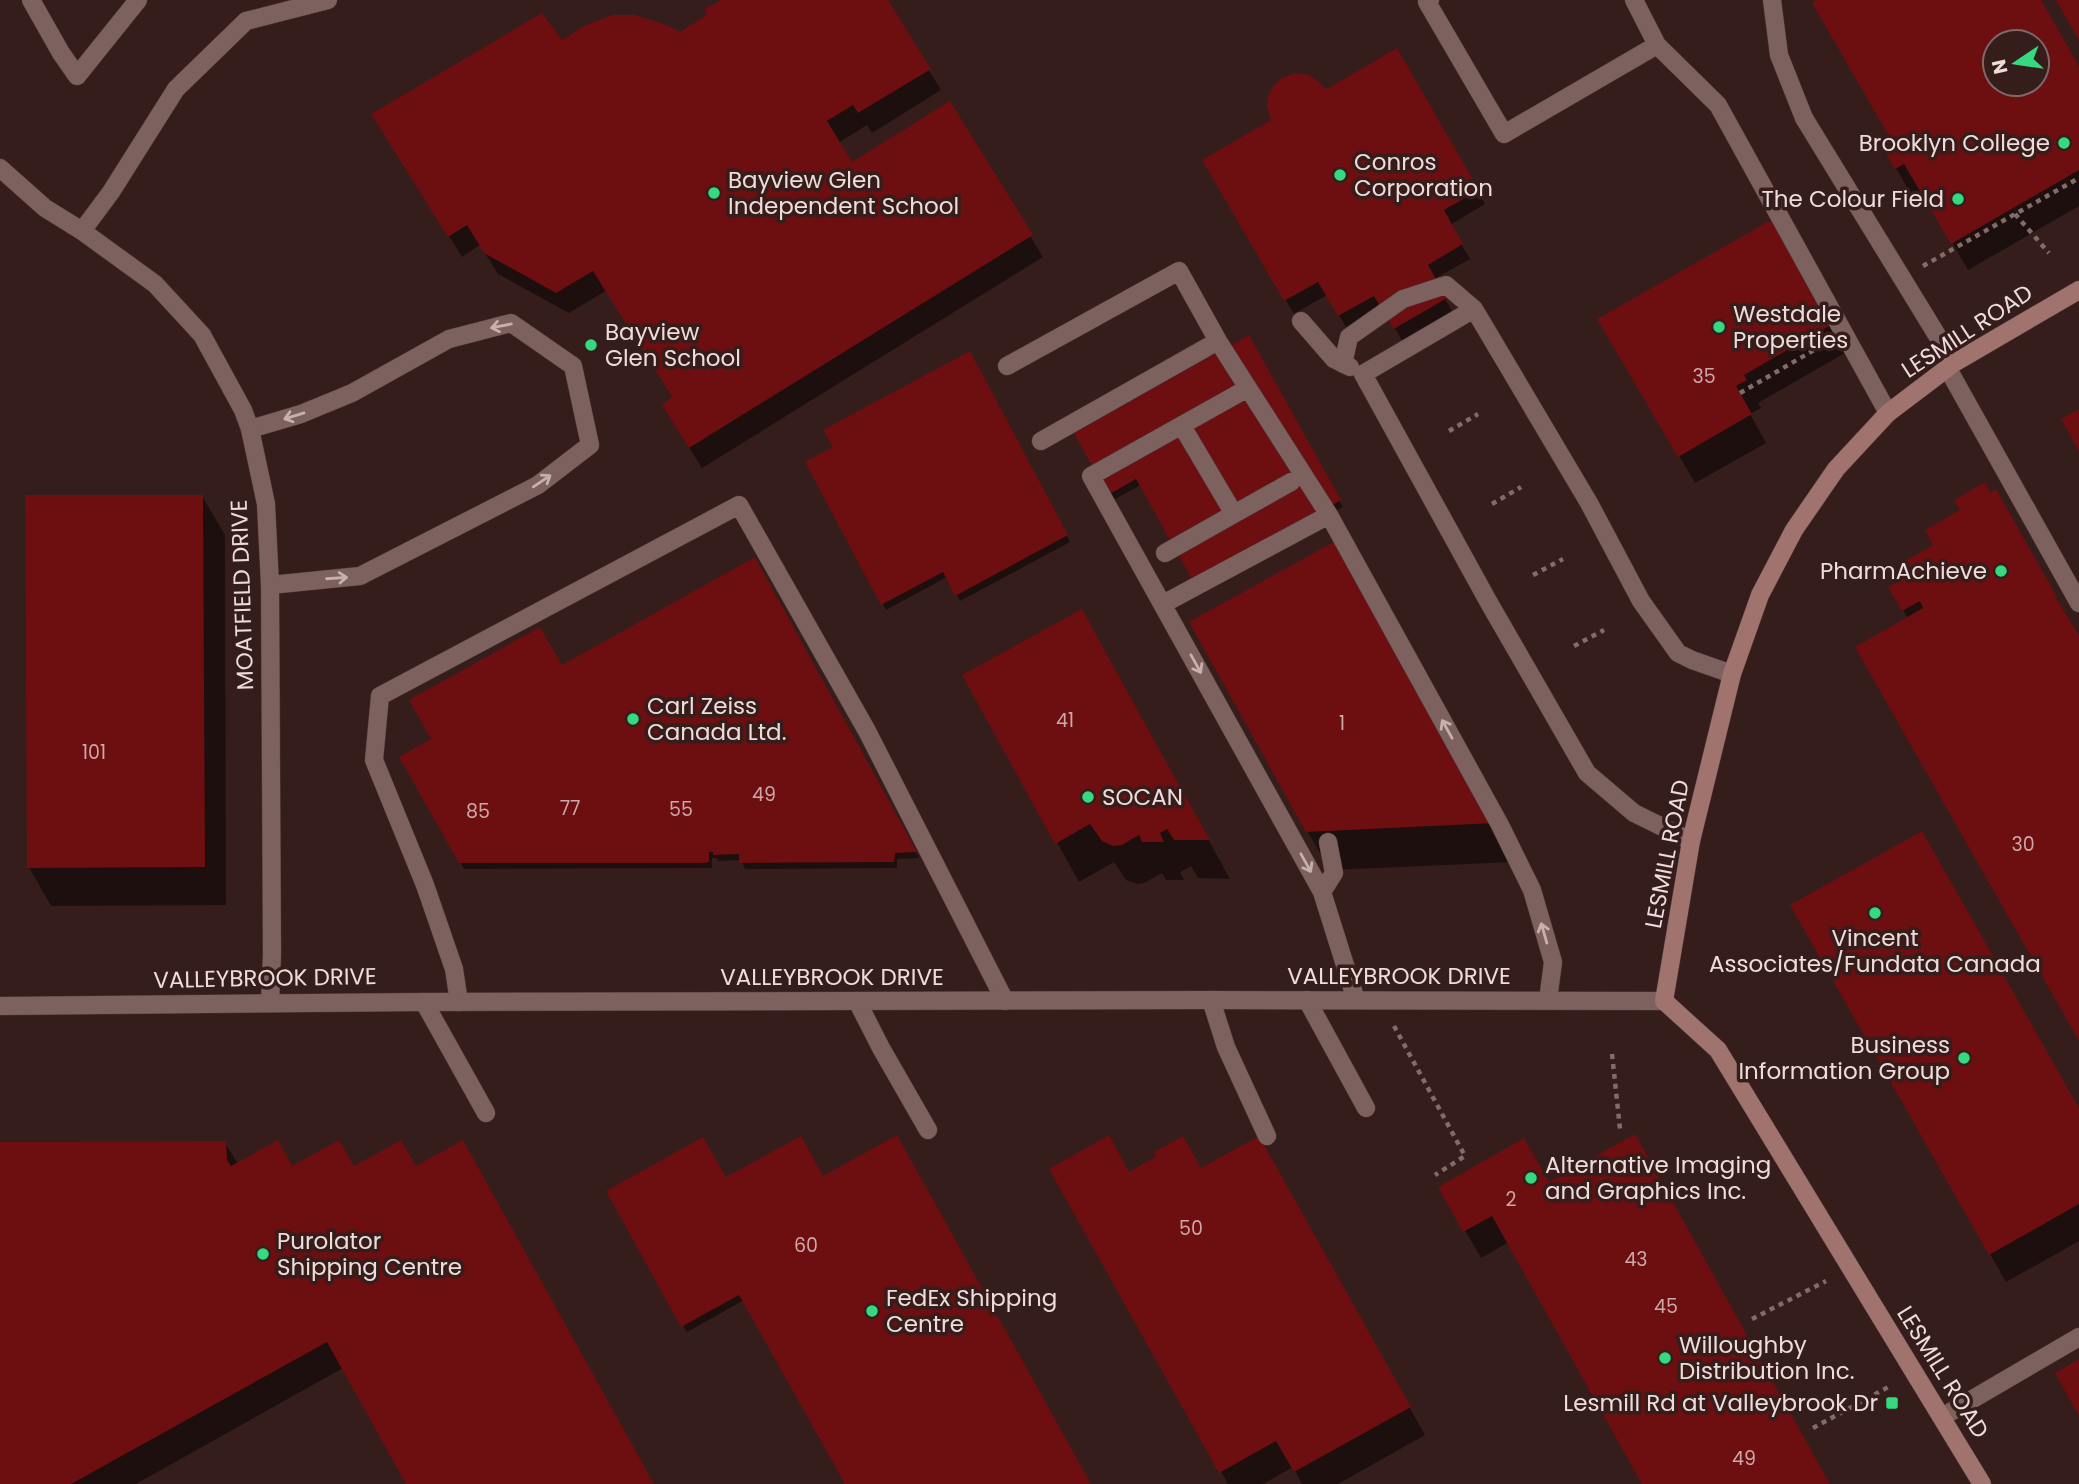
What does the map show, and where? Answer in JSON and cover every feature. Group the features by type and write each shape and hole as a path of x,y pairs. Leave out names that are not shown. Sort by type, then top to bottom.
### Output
{"street":[{"path":"31,0 61,53 78,76 135,2"},
{"path":"82,231 111,192 176,89 246,21 328,0"},
{"path":"1430,0 1427,2 1504,134 1657,45"},
{"path":"1634,0 1657,45 1718,105 1888,413"},
{"path":"1772,0 1779,55 1804,118 1902,279 2079,603"},
{"name":"MOATFIELD DRIVE","path":"0,168 45,208 82,231 155,284 202,335 243,410 250,429 266,504 270,585 270,1002"},
{"path":"1007,366 1179,271 1218,341 1329,515 1500,825 1532,890 1553,962 1548,1000"},
{"path":"1343,364 1349,337 1403,299 1446,285 1474,309 1589,503 1642,601 1678,653 1732,674"},
{"name":"LESMILL ROAD","path":"1982,1484 1717,1051 1664,1001 1692,841 1732,674 1760,594 1794,530 1836,469 1888,413 1951,366 2079,290"},
{"path":"1363,374 1474,309"},
{"path":"1301,321 1334,359 1363,374 1488,601 1587,773 1634,813 1692,841"},
{"path":"250,429 301,414 352,393 449,339 511,323 573,366 590,445 538,485 360,576 270,585"},
{"path":"1041,441 1218,341"},
{"path":"1241,392 1091,476 1322,892 1356,1000"},
{"path":"1182,426 1234,514"},
{"path":"1165,553 1292,482"},
{"path":"459,1002 454,969 425,885 374,760 380,696 739,505 867,731 1005,1001"},
{"path":"1163,604 1329,515"},
{"path":"1322,892 1334,873 1328,842"},
{"path":"1211,1000 1226,1047 1267,1136"},
{"path":"1307,1000 1366,1108"},
{"path":"857,1001 928,1130"},
{"name":"VALLEYBROOK DRIVE","path":"0,1006 270,1002 1664,1001"},
{"path":"424,1002 486,1113"},
{"path":"1941,1417 2079,1337"}],"path":[{"path":"1902,279 2079,178"},
{"path":"2015,214 2049,253"},
{"path":"1740,393 1843,332"},
{"path":"1449,431 1478,414"},
{"path":"1492,504 1521,487"},
{"path":"1533,575 1563,559"},
{"path":"1574,646 1604,630"},
{"path":"1404,1046 1465,1156 1435,1175"},
{"path":"1612,1054 1620,1129"},
{"path":"1752,1319 1815,1287"},
{"path":"1813,1428 1876,1394"}],"building":[{"name":"Bayview Glen Independent School","path":"721,0 888,0 931,69 858,113 853,105 827,121 852,162 950,101 1033,235 689,448 662,405 672,397 593,271 556,293 484,253 467,225 448,237 371,114 542,13 562,40 584,26 612,15 635,15 680,32 707,15 704,10"},
{"path":"1816,0 2041,0 2079,66 2079,170 1951,244 1904,164 1895,169 1884,151 1894,145 1812,3"},
{"path":"2056,0 2079,0 2079,40"},
{"name":"Conros Corporation","path":"1397,48 1479,190 1444,210 1463,244 1428,265 1447,298 1394,329 1374,296 1338,316 1318,282 1284,301 1202,160 1271,120 1267,107 1268,96 1274,85 1283,77 1296,73 1310,75 1327,89"},
{"path":"1771,220 1831,325 1744,375 1747,380 1736,386 1752,414 1678,457 1597,319"},
{"path":"1249,335 1341,500 1194,583 1136,479 1108,495 1074,433"},
{"path":"970,351 1068,535 955,596 943,572 881,605 805,462 833,447 823,430"},
{"path":"2079,409 2079,451 2061,419"},
{"path":"1985,482 1990,493 1996,489 2079,635 2079,1041 1855,647 1923,608 1920,601 1902,611 1888,587 1906,577 1898,565 1933,545 1925,530 1960,510 1954,500"},
{"path":"25,495 203,495 205,867 27,868"},
{"path":"1339,539 1495,823 1306,832 1189,622"},
{"name":"Carl Zeiss Canada Ltd.","path":"755,557 917,852 895,853 894,862 739,863 739,854 713,855 713,852 709,852 709,862 705,863 459,863 399,757 431,739 409,700 540,627 562,665"},
{"path":"1082,609 1210,840 1174,840 1167,829 1160,833 1164,842 1142,842 1139,835 1122,845 1113,846 1102,841 1090,824 1055,844 962,675"},
{"name":"Business Information Group","path":"1922,831 2079,1108 2079,1204 1989,1255 1790,905"},
{"name":"Willoughby Distribution Inc.","path":"1635,1134 1830,1484 1642,1484 1492,1216 1463,1232 1438,1187 1524,1138 1549,1182"},
{"name":"FedEx Shipping Centre","path":"897,1135 1091,1484 845,1484 739,1295 681,1327 606,1191 703,1137 726,1177 801,1136 823,1176"},
{"path":"1109,1135 1129,1172 1157,1156 1154,1152 1183,1136 1201,1168 1259,1136 1411,1407 1294,1472 1276,1441 1219,1473 1049,1169"},
{"name":"Purolator Shipping Centre","path":"278,1140 292,1166 339,1140 354,1166 401,1140 416,1166 463,1140 654,1484 406,1484 327,1342 71,1484 0,1484 0,1142 226,1141 227,1160 231,1166"},
{"path":"2079,1359 2079,1416 2055,1373"}],"place":[{"name":"Brooklyn College","path":"2064,143"},
{"name":"Conros Corporation","path":"1340,175"},
{"name":"Bayview Glen Independent School","path":"714,193"},
{"name":"The Colour Field","path":"1958,199"},
{"name":"Westdale Properties","path":"1719,327"},
{"name":"Bayview Glen School","path":"591,345"},
{"name":"PharmAchieve","path":"2001,571"},
{"name":"Carl Zeiss Canada Ltd.","path":"633,719"},
{"name":"SOCAN","path":"1088,797"},
{"name":"Vincent Associates/Fundata Canada","path":"1875,913"},
{"name":"Business Information Group","path":"1964,1058"},
{"name":"Alternative Imaging and Graphics Inc.","path":"1531,1178"},
{"name":"Purolator Shipping Centre","path":"263,1254"},
{"name":"FedEx Shipping Centre","path":"872,1311"},
{"name":"Willoughby Distribution Inc.","path":"1665,1358"},
{"name":"Lesmill Rd at Valleybrook Dr","path":"1892,1403"}]}
